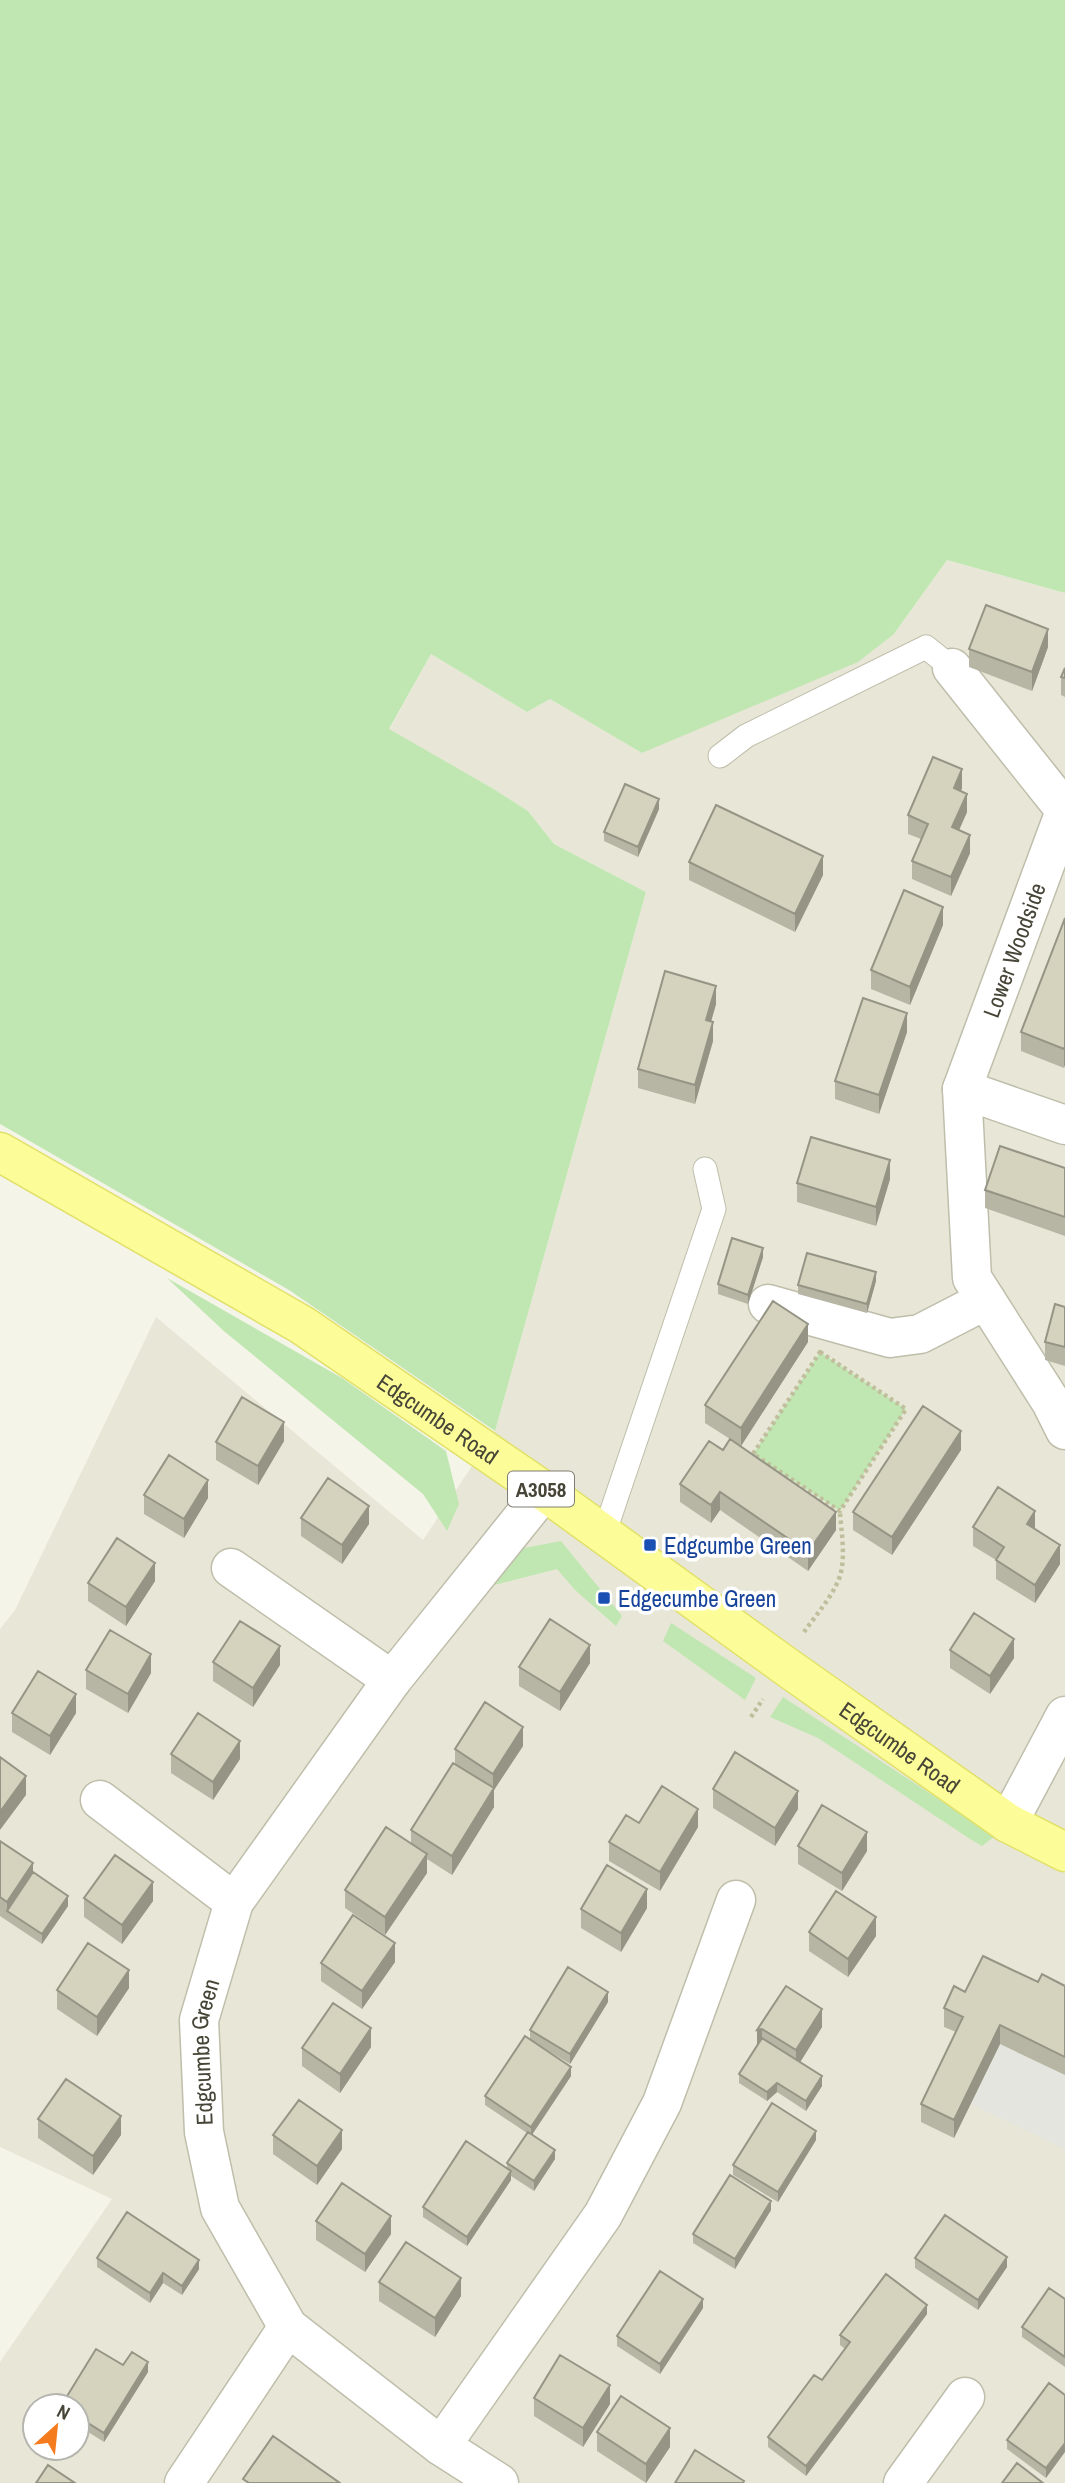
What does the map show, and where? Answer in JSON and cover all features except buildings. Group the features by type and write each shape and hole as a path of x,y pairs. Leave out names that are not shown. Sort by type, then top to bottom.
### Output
{"main road":[{"name":"Edgcumbe Road","path":"0,1152 302,1325 604,1534 1008,1823 1065,1852"}],"street":[{"name":"Lower Woodside","path":"953,668 1065,811 962,1089 972,1278 1051,1402 1065,1430"},
{"path":"962,1089 1065,1125"},
{"path":"768,1304 890,1338 920,1334 986,1300"},
{"name":"Edgcumbe Green","path":"499,2483 440,2446 288,2326 220,2208 204,2132 199,2020 234,1902 391,1680 544,1492"},
{"path":"231,1568 391,1680"},
{"path":"1008,1823 1065,1716"},
{"path":"100,1800 234,1902"},
{"path":"440,2446 603,2215 662,2104 736,1900"},
{"path":"184,2483 288,2326"},
{"path":"903,2483 965,2397"}],"lane":[{"path":"720,756 746,736 926,647 953,668"},
{"path":"604,1534 714,1209 705,1169"}],"path":[{"path":"751,1717 836,1586 843,1562 840,1511 906,1409 820,1352 753,1454 840,1511"}],"shaded area":[{"path":"947,560 1065,593 1065,2483 0,2483 0,2362 112,2199 0,2147 0,1629 15,1610 156,1317 423,1540 495,1431 646,892 554,844 528,811 389,730 431,654 527,712 550,699 642,753 895,633"},
{"path":"1000,2044 1065,2075 1065,2149 971,2104"}],"green space":[{"path":"0,0 1065,0 1065,593 947,560 894,634 858,662 642,753 550,699 527,712 431,654 389,729 528,811 554,844 646,892 495,1431 289,1290 0,1124"},
{"path":"167,1278 342,1378 446,1451 459,1504 447,1531 423,1494 225,1332"},
{"path":"820,1352 906,1409 840,1511 753,1454"},
{"path":"561,1541 622,1616 616,1626 575,1590 557,1569 479,1589 514,1550"},
{"path":"671,1623 756,1678 745,1700 663,1641"},
{"path":"783,1697 995,1836 982,1846 818,1738 770,1717"}],"place":[{"name":"Edgcumbe Green","path":"650,1545"},
{"name":"Edgecumbe Green","path":"604,1598"}]}
